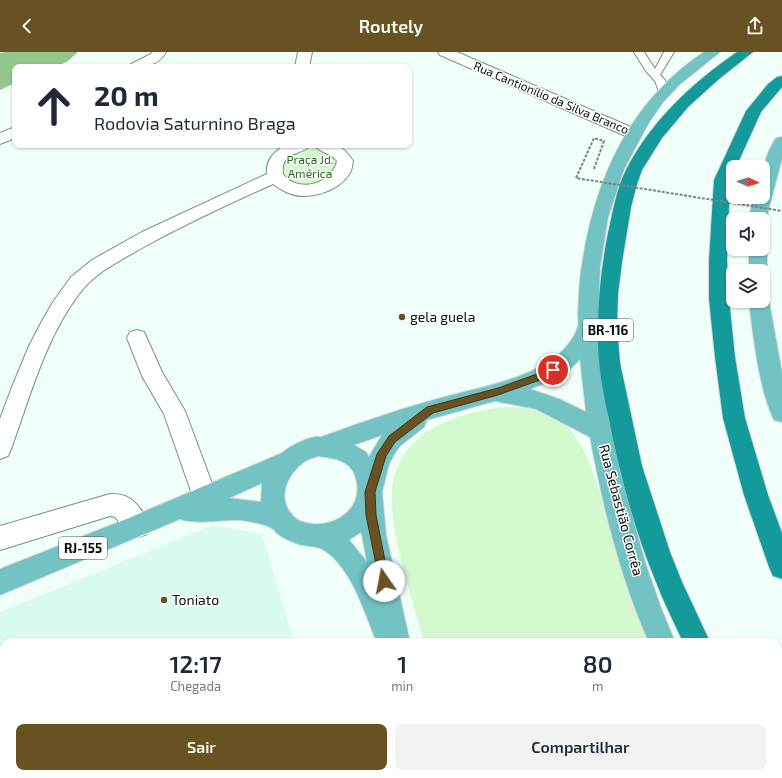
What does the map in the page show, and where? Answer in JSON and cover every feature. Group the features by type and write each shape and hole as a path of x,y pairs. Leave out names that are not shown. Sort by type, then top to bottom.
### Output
{"highway":[{"name":"BR-116","path":"695,638 666,574 639,497 621,423 609,358 608,303 613,254 624,201 634,171 654,138 694,91 746,52"},
{"path":"782,80 773,87 754,111 722,180 719,218 718,268 723,342 734,418 756,495 782,567"}],"main road":[{"name":"Rua Sebastião Corrêa","path":"660,638 646,604 609,478 591,373 588,327 590,275 596,232 613,173 634,134 664,92 679,76 713,52"},
{"path":"760,212 774,156 782,142"},
{"path":"760,308 762,325 777,385 782,413"},
{"name":"RJ-155","path":"323,446 430,410 493,393 537,377 565,362 573,354 588,327"},
{"path":"493,393 512,394 536,398 562,409 600,430"},
{"name":"RJ-155","path":"166,514 213,508 237,509 263,513 282,521 299,532 320,536 340,531 353,524 365,509 382,454 392,439 430,410"},
{"name":"RJ-155","path":"0,582 166,514 285,462 300,451 317,446 336,447 346,451 360,461 368,475 370,492"},
{"name":"RJ-155","path":"282,521 273,504 272,491 274,479 285,462"},
{"path":"370,492 374,535 396,638"},
{"path":"320,536 335,543 354,565 368,591 387,638"}],"street":[{"path":"303,64 305,52"},
{"name":"Rua Cantionílio da Silva Branco","path":"445,52 634,134"},
{"path":"142,64 161,54"},
{"path":"0,139 12,133"},
{"path":"292,148 288,149 276,161 274,168 276,176 286,185 295,188 314,189 333,183 343,172 345,166 344,160 336,150 330,148"},
{"path":"0,449 38,349 52,320 72,289 84,276 100,264 146,238 276,176"},
{"path":"137,338 153,376 174,411 205,497"},
{"path":"0,538 110,505 121,506 138,526"}],"lane":[{"path":"639,52 649,68 660,80 664,92"},
{"path":"656,74 660,70 669,52"}],"path":[{"path":"594,169 604,141 594,138 576,178 782,211"}],"shaded area":[{"path":"213,525 262,534 293,638 0,638 0,612"}],"green space":[{"path":"78,52 62,64 12,64 12,84 0,90 0,53"},
{"name":"Praça Jd. América","path":"299,148 321,148 336,154 341,170 310,188 284,181 279,164"},
{"path":"505,407 524,408 539,411 552,415 571,431 586,455 593,472 652,638 423,638 395,532 392,496 395,475 403,457 414,442 429,430 447,421 485,410"}],"place":[{"name":"gela guela","path":"402,317"},
{"name":"Toniato","path":"164,600"}],"route":[{"path":"384,581 374,535 370,492 378,463 392,439 430,410 498,391 553,370"}]}
